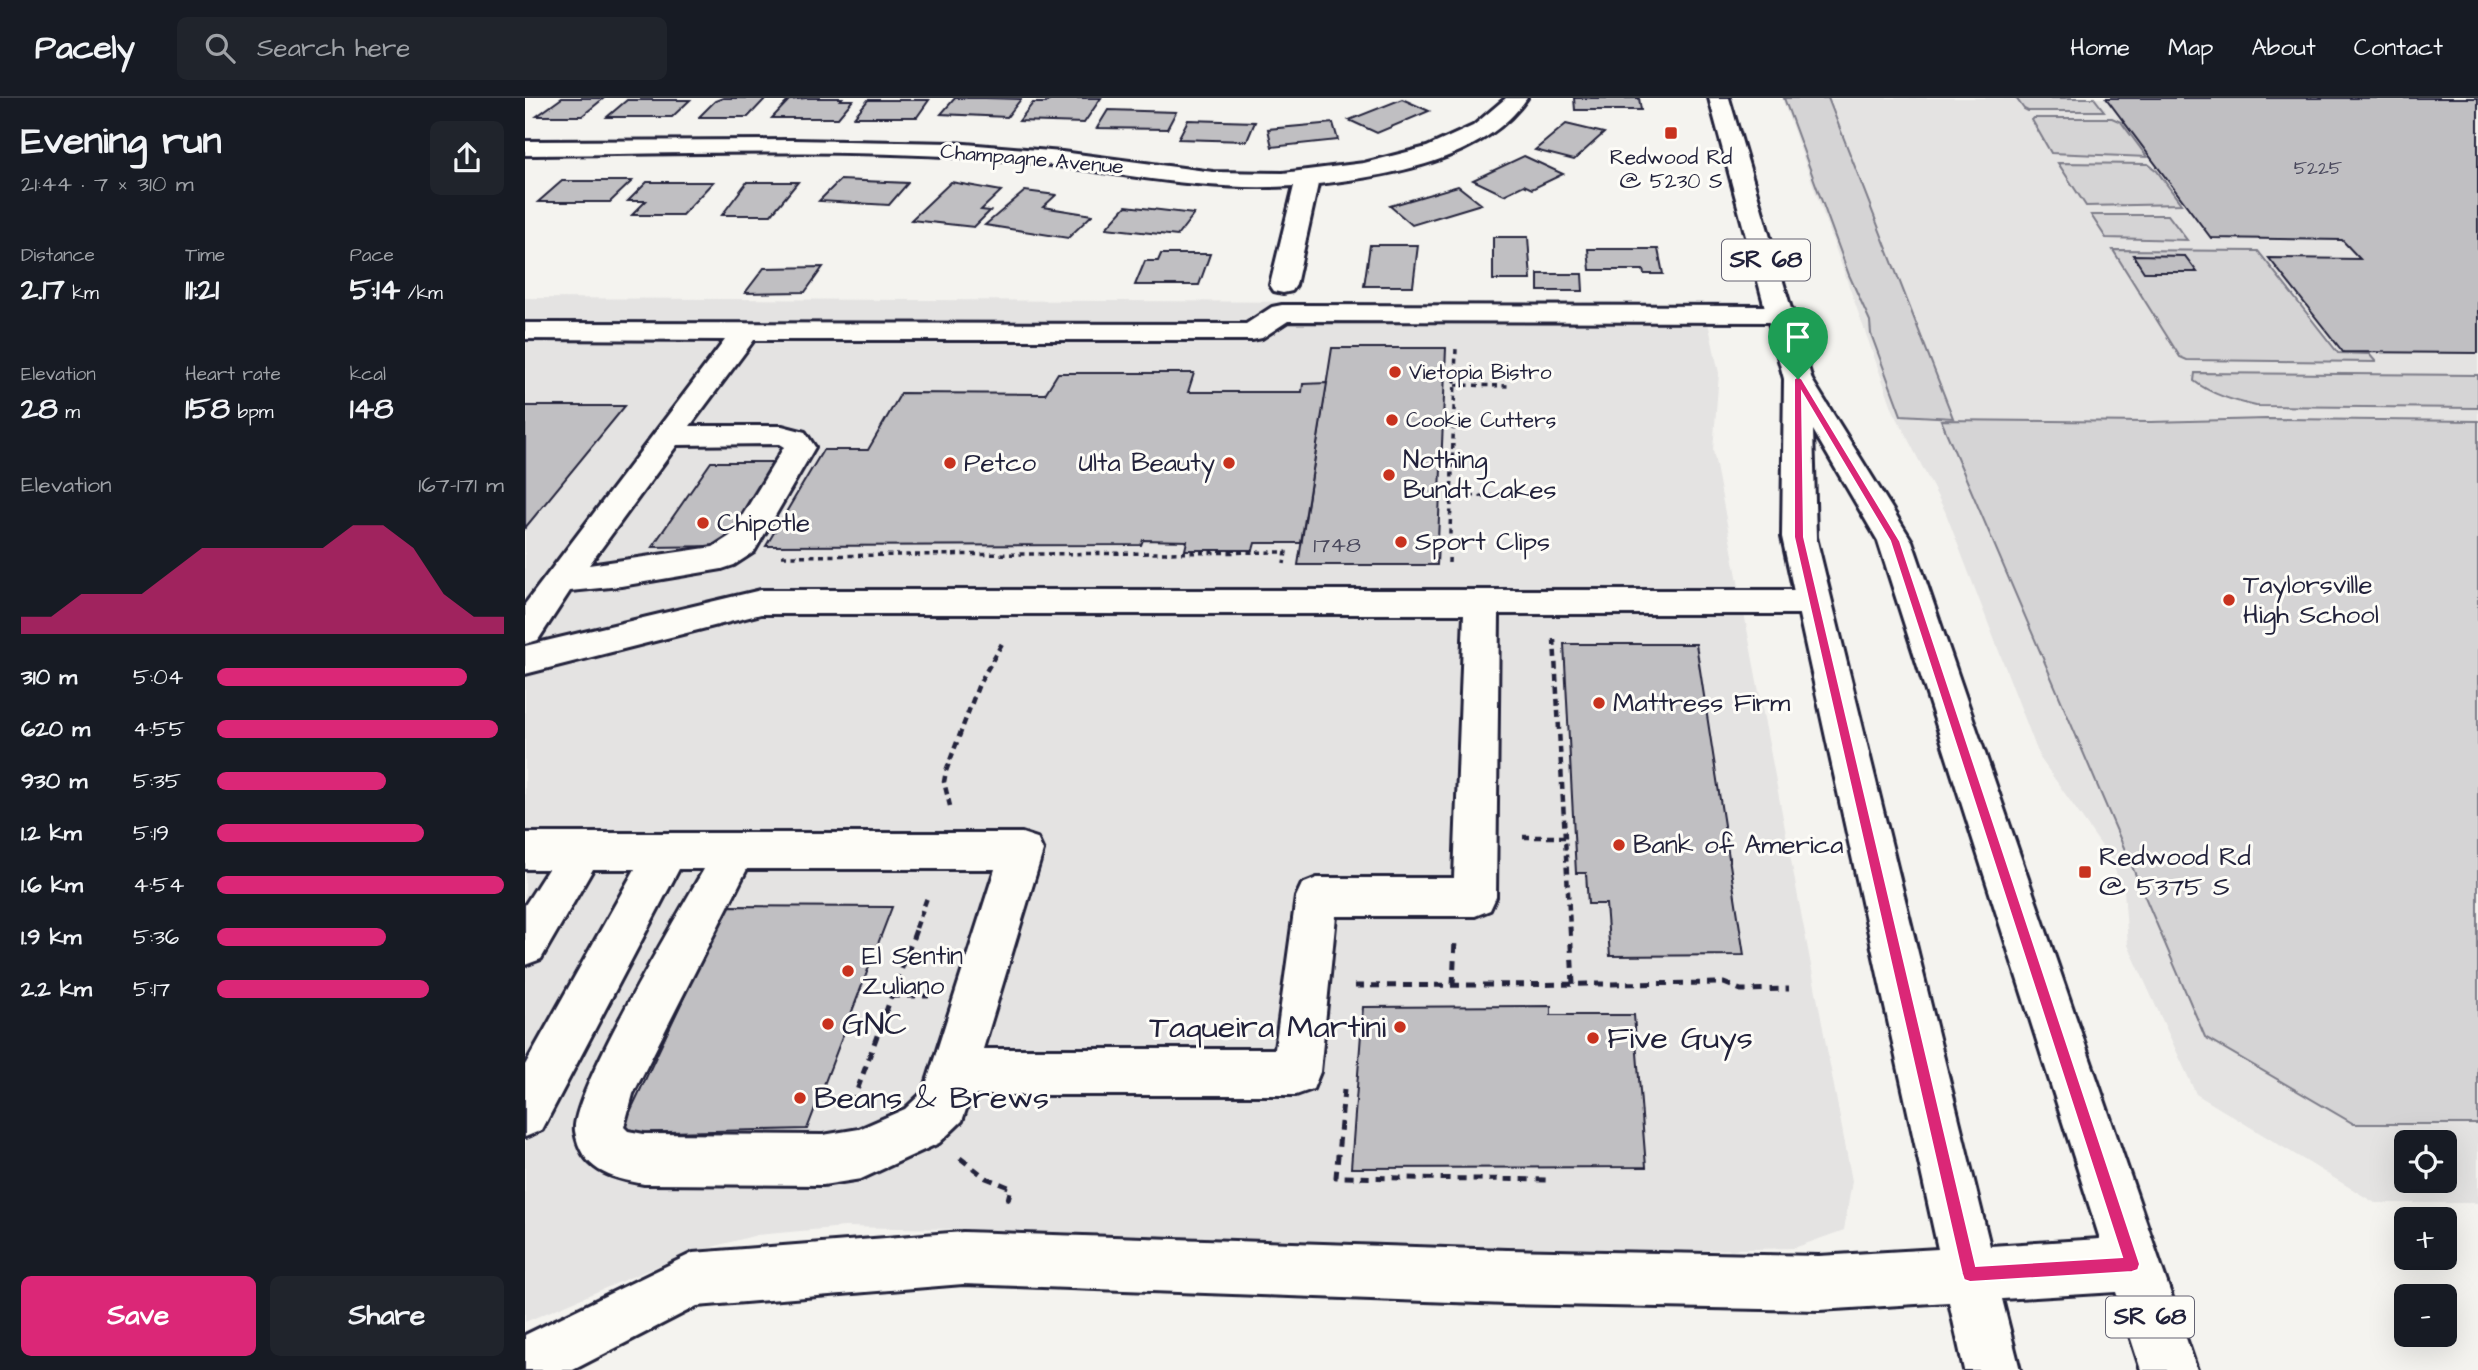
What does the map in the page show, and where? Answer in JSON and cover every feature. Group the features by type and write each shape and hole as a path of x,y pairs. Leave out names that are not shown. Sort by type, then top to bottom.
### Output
{"main road":[{"name":"Champagne Avenue","path":"525,148 958,150 1064,158 1239,180 1307,179 1361,171 1430,154 1486,127 1517,98"},
{"name":"SR 68","path":"1719,98 1798,379 1799,537 1992,1370"},
{"path":"1283,285 1307,179"},
{"path":"525,331 1252,332 1282,313 1781,314"},
{"path":"525,631 746,331"},
{"name":"SR 68","path":"1798,379 1895,541 2169,1370"},
{"path":"560,580 621,574 722,556 742,544 800,447 793,439 782,435 668,436"},
{"path":"525,660 761,602 1814,602"},
{"path":"952,1072 1296,1072 1317,897 1475,897 1482,602"},
{"path":"525,852 581,851 735,851 1022,851 944,1104 922,1126 861,1154 797,1161 644,1159 616,1154 603,1142 599,1128 610,1088 735,851"},
{"path":"525,945 581,851"},
{"path":"525,1113 667,851"},
{"path":"525,1365 693,1280 963,1258 1507,1277 1819,1283 2132,1264"}],"path":[{"path":"1449,564 1456,337"},
{"path":"1455,385 1512,386"},
{"path":"1451,495 1513,497"},
{"path":"772,556 1286,552 1283,566"},
{"path":"952,812 944,782 946,771 979,684 999,653 1007,630"},
{"path":"1554,636 1573,984"},
{"path":"847,1116 933,881"},
{"path":"1352,999 1353,986 1724,983 1741,990 1789,989"},
{"path":"1344,1081 1336,1177 1549,1180"},
{"path":"955,1153 986,1178 1011,1188 1006,1206"}],"shaded area":[{"name":"Taylorsville High School","path":"1782,98 2478,98 2478,1203 2375,1203 2196,1094 2128,945 2124,890 2108,855 2040,758 1945,511 1893,410"},
{"path":"1784,98 1828,98 1953,418 1901,415 1871,334 1870,321 1849,275"},
{"path":"2016,98 2094,98 2104,111 2028,111"},
{"path":"2112,118 2121,122 2147,157 2051,153 2032,120"},
{"path":"2058,163 2148,164 2157,171 2181,204 2086,206"},
{"path":"2091,215 2168,215 2187,240 2106,238"},
{"path":"2113,250 2258,251 2338,353 2369,354 2376,362 2187,360 2180,357"},
{"path":"525,298 1704,304 1719,373 1713,450 1852,1181 1844,1230 1794,1248 1561,1253 1343,1248 999,1230 844,1227 757,1235 686,1254 525,1322"},
{"path":"2195,373 2478,375 2478,408 2256,406 2208,390 2194,381"},
{"path":"2266,419 2478,421 2478,1124 2354,1124 2205,1037 1941,420 2151,422"}],"building":[{"path":"562,98 604,98 582,116 537,116"},
{"path":"723,98 766,98 748,117 699,117 715,101"},
{"path":"955,98 1021,99 1007,117 941,114"},
{"path":"1051,98 1101,98 1084,123 1019,121 1033,103 1046,103"},
{"path":"1574,98 1639,98 1641,110 1575,110"},
{"path":"2106,98 2478,98 2478,353 2343,352 2269,258 2360,259 2342,240 2211,238"},
{"path":"1402,99 1429,111 1377,133 1349,120"},
{"path":"627,100 690,100 672,117 607,117"},
{"path":"789,100 853,100 838,118 772,118"},
{"path":"868,100 929,100 917,117 854,117"},
{"path":"1108,110 1176,112 1167,129 1097,128"},
{"path":"1188,120 1255,122 1247,141 1178,139"},
{"path":"1333,123 1338,140 1272,147 1268,129"},
{"path":"1566,124 1604,133 1574,160 1535,150"},
{"path":"1524,156 1563,174 1532,189 1524,185 1504,195 1473,180"},
{"path":"840,180 908,183 889,205 819,201"},
{"path":"562,181 632,181 610,202 538,202"},
{"path":"647,182 713,182 682,215 632,215 646,201 628,201"},
{"path":"747,182 798,182 771,215 722,215"},
{"path":"951,182 1001,191 981,210 990,211 974,227 911,220"},
{"path":"1458,186 1481,204 1412,225 1390,206"},
{"path":"1025,191 1056,195 1043,207 1092,215 1068,238 985,225"},
{"path":"1126,206 1194,214 1177,236 1106,228"},
{"path":"1493,237 1528,237 1531,280 1493,280"},
{"path":"1370,245 1418,245 1413,286 1364,286"},
{"path":"1588,249 1658,249 1663,274 1644,274 1643,270 1590,270"},
{"path":"1161,254 1210,254 1199,285 1135,285 1145,261 1158,261"},
{"path":"2133,255 2185,256 2197,272 2144,272"},
{"path":"823,267 805,292 745,293 764,268"},
{"path":"1538,274 1582,274 1583,291 1538,291"},
{"path":"1332,348 1446,348 1437,565 1298,565"},
{"path":"1058,373 1194,373 1188,392 1302,392 1303,384 1327,383 1301,543 1255,543 1253,550 1185,550 1187,541 1143,540 1141,545 766,546 823,450 868,450 901,393 1045,394"},
{"path":"525,406 625,406 525,528"},
{"name":"Chipotle","path":"711,462 775,462 761,485 769,485 760,499 751,499 722,546 652,547"},
{"path":"1564,644 1696,644 1744,955 1610,956 1606,904 1588,904 1586,873 1576,873"},
{"path":"727,906 892,907 807,1129 620,1133"},
{"path":"1551,1006 1551,1015 1634,1015 1646,1167 1351,1168 1363,1007"}],"place":[{"name":"Redwood Rd @ 5230 S","path":"1671,133"},
{"name":"Vietopia Bistro","path":"1395,372"},
{"name":"Cookie Cutters","path":"1392,420"},
{"name":"Petco","path":"950,463"},
{"name":"Ulta Beauty","path":"1229,463"},
{"name":"Nothing Bundt Cakes","path":"1389,475"},
{"name":"Chipotle","path":"703,523"},
{"name":"Sport Clips","path":"1401,542"},
{"name":"Taylorsville High School","path":"2229,600"},
{"name":"Mattress Firm","path":"1599,703"},
{"name":"Bank of America","path":"1619,845"},
{"name":"Redwood Rd @ 5375 S","path":"2085,872"},
{"name":"El Sentin Zuliano","path":"848,971"},
{"name":"GNC","path":"828,1024"},
{"name":"Taqueira Martini","path":"1400,1027"},
{"name":"Five Guys","path":"1593,1038"},
{"name":"Beans & Brews","path":"800,1098"}],"route":[{"path":"1798,379 1895,541 2132,1264 1970,1274 1799,537 1798,379"}]}
